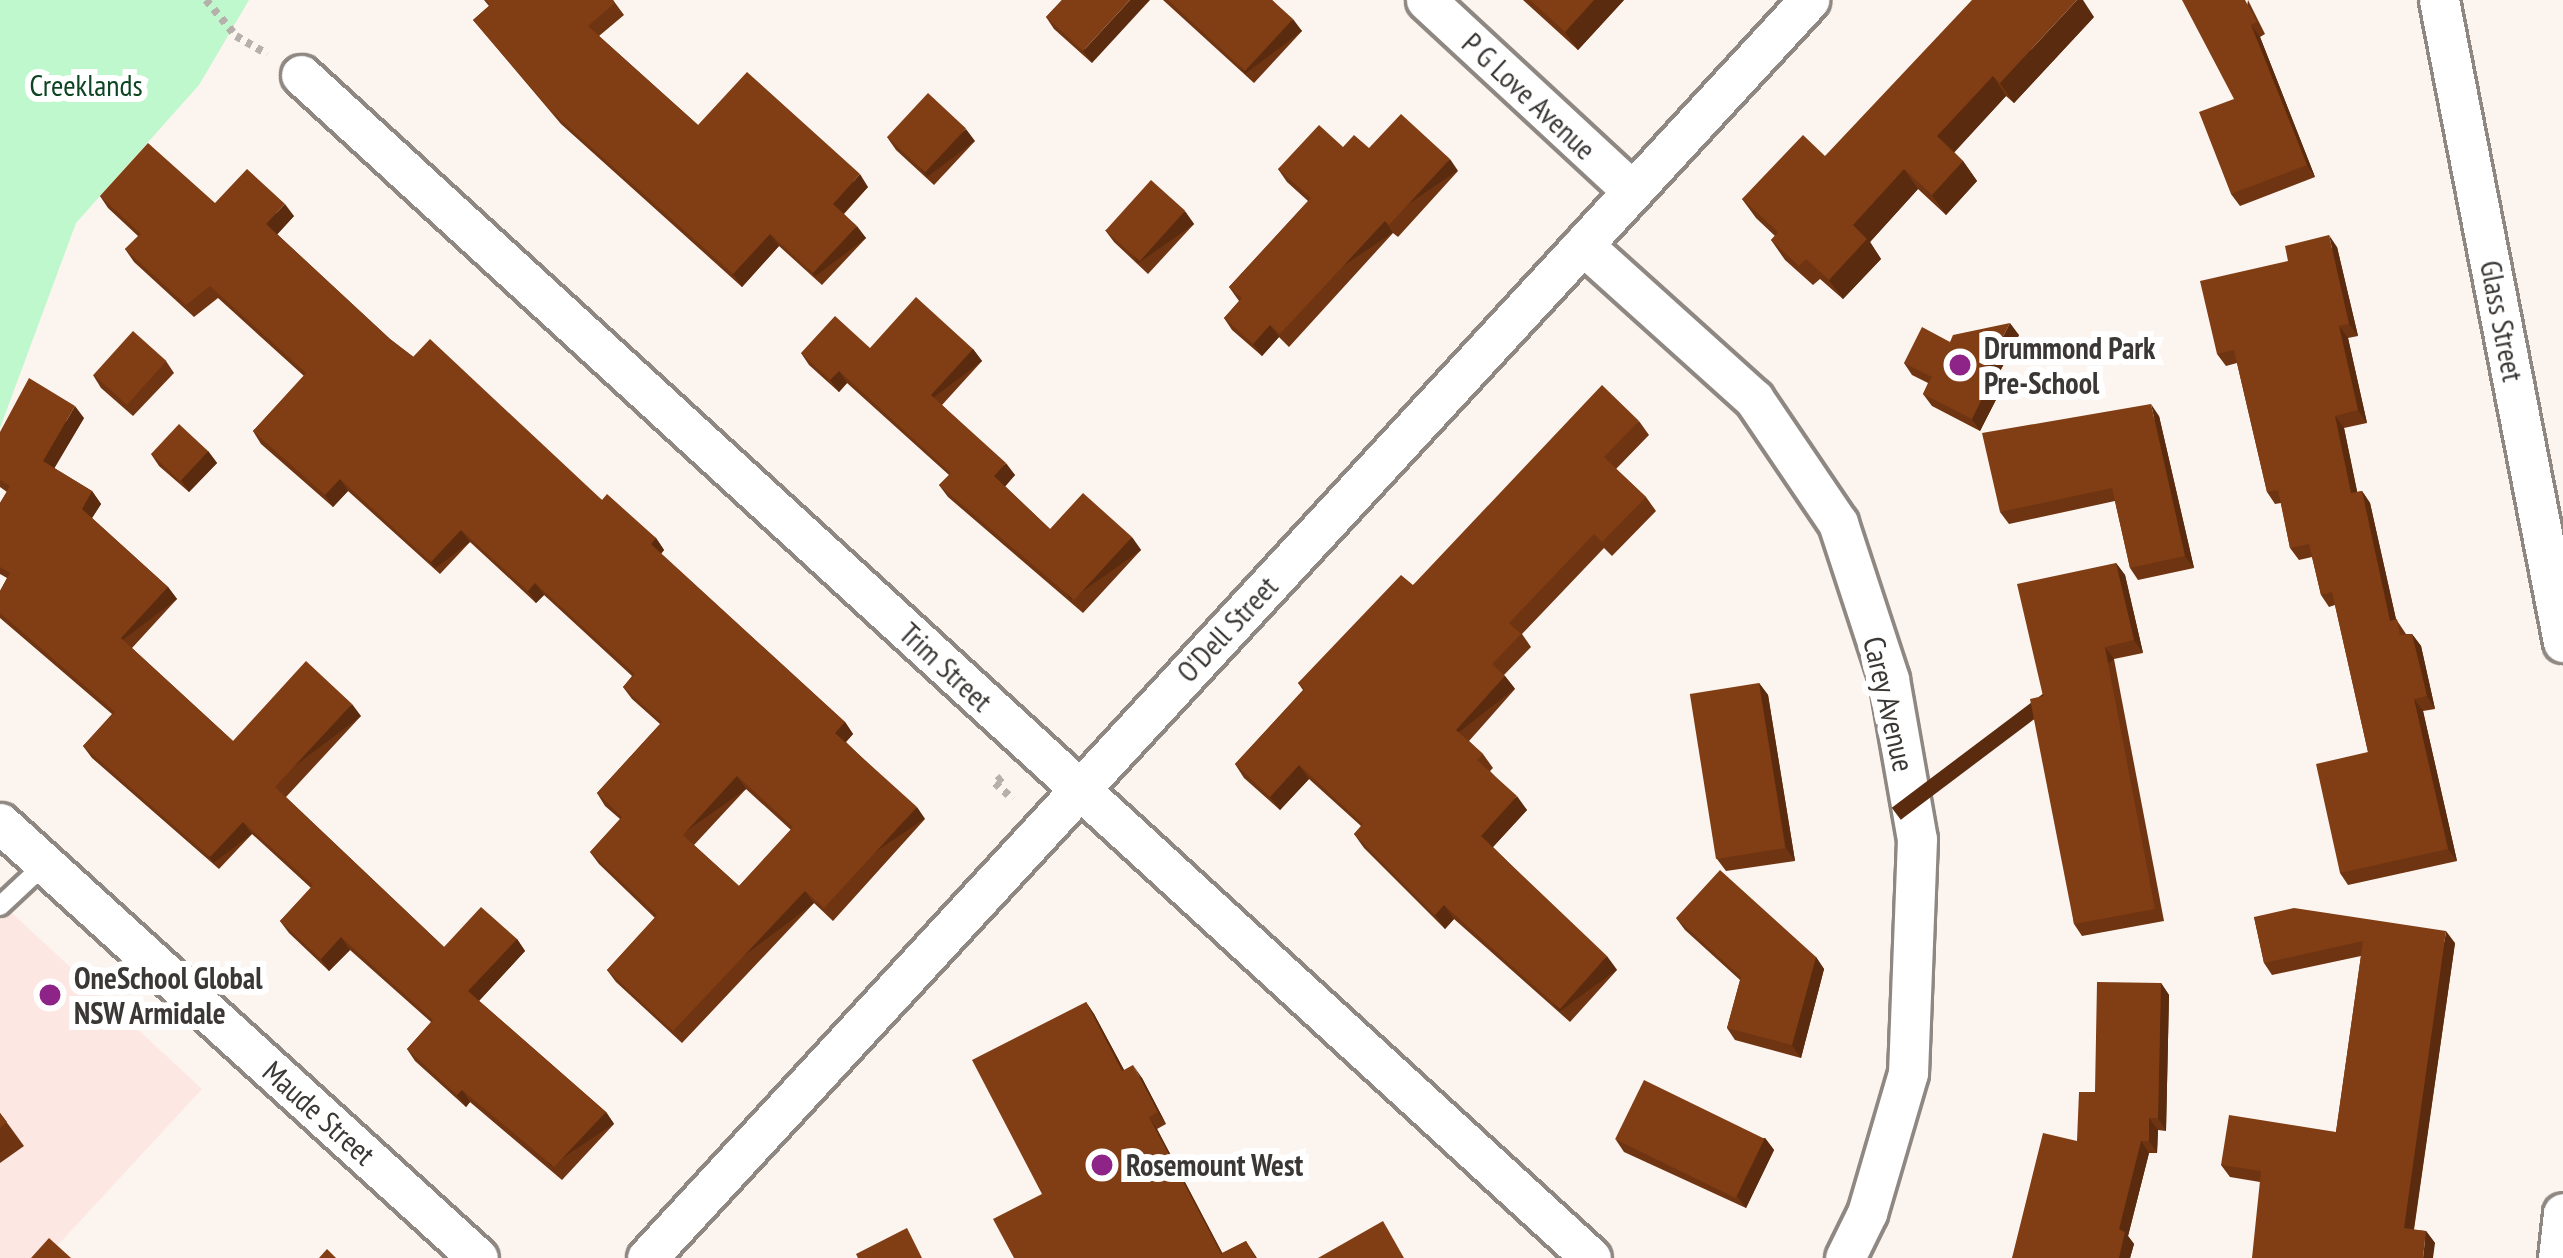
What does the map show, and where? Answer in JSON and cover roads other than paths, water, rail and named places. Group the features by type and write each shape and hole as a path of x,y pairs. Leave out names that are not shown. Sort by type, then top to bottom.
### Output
{"street":[{"name":"P G Love Avenue","path":"1426,0 1632,190"},
{"name":"O'Dell Street","path":"647,1258 1809,0"},
{"name":"Glass Street","path":"2440,0 2563,641"},
{"name":"Trim Street","path":"301,75 1591,1258"},
{"name":"Carey Avenue","path":"1582,245 1754,399 1838,523 1889,679 1917,839 1907,1073 1867,1214 1845,1258"},
{"name":"Maude Street","path":"0,823 478,1258"},
{"path":"2558,1258 2563,1213"}],"lane":[{"path":"0,906 45,864"}],"place":[{"name":"Drummond Park Pre-School","path":"1960,365"},
{"name":"OneSchool Global NSW Armidale","path":"50,995"},
{"name":"Rosemount West","path":"1102,1165"}],"park label":[{"name":"Creeklands","path":"86,85"}]}
